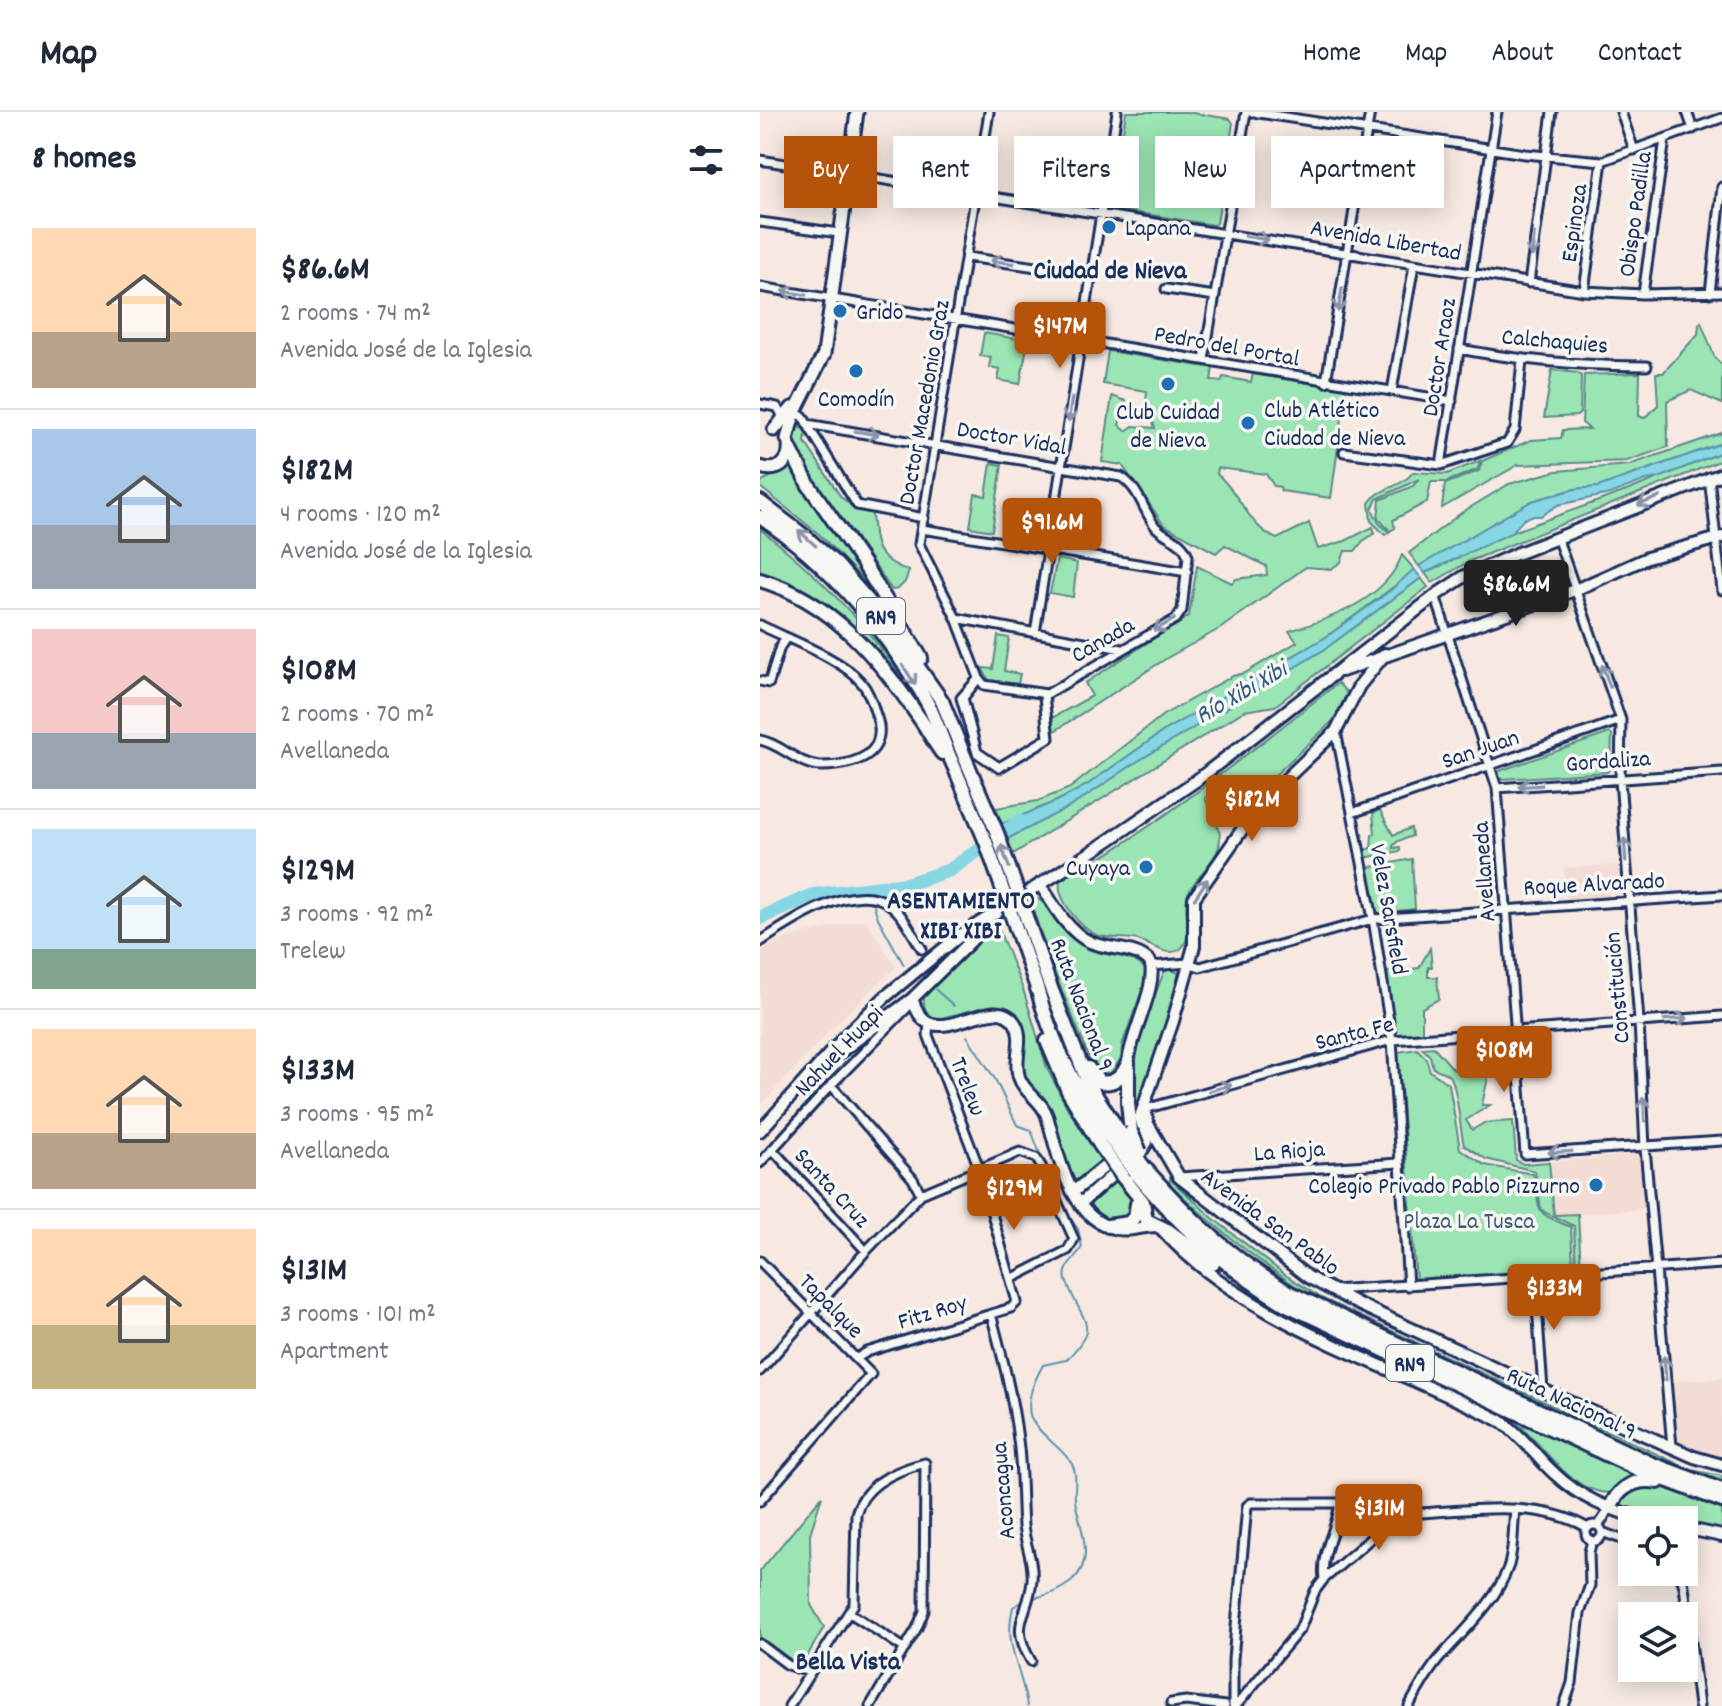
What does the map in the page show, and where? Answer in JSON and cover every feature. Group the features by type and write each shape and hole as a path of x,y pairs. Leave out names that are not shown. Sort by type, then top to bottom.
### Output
{"highway":[{"path":"788,444 808,484 910,638 942,701"},
{"name":"RN9","path":"760,502 807,538 847,575 903,644 942,701 986,842 1042,988"},
{"name":"RN9","path":"760,517 829,575 881,634 930,708 959,761"},
{"path":"760,580 777,585 821,609 866,648 888,673 940,752 959,761"},
{"path":"1042,988 1042,1024 1062,1080 1081,1118 1124,1136"},
{"name":"Ruta Nacional 9","path":"1042,988 1056,1000 1089,1085 1124,1136 1134,1165 1181,1225 1222,1262 1262,1290 1320,1322 1615,1459 1722,1501"},
{"path":"1056,1000 1094,1078 1110,1083 1122,1076 1128,1063"},
{"path":"1108,1226 1124,1226 1135,1216 1137,1206 1131,1190 1134,1165 1124,1136 1128,1063"},
{"name":"Ruta Nacional 9","path":"1134,1165 1199,1227 1248,1268 1311,1305 1538,1408 1650,1463 1722,1490"},
{"path":"1131,1190 1143,1202 1146,1220 1276,1306 1320,1322"},
{"path":"1615,1459 1636,1474 1631,1484"},
{"path":"1610,1508 1619,1492 1631,1484 1649,1480 1673,1484"}],"main road":[{"path":"852,136 855,112"},
{"path":"788,444 773,428 812,371 818,355 830,299 843,208"},
{"path":"763,471 784,464 794,414 824,354 832,304 830,299"}],"street":[{"name":"Doctor Macedonio Graz","path":"985,136 989,112"},
{"path":"1035,633 1117,112"},
{"path":"1204,360 1249,112 1544,157 1602,161 1722,118"},
{"path":"1326,382 1370,112"},
{"name":"Doctor Araoz","path":"1441,465 1497,112"},
{"path":"1529,283 1552,112"},
{"path":"1621,112 1634,150"},
{"path":"1687,112 1693,129"},
{"name":"Obispo Padilla","path":"1643,294 1665,139"},
{"name":"Avenida Libertad","path":"760,160 784,164"},
{"name":"Espinoza","path":"1584,291 1602,161"},
{"path":"1710,293 1722,187"},
{"name":"Avenida Libertad","path":"998,199 1584,291 1643,294 1722,292"},
{"name":"Doctor Macedonio Graz","path":"974,208 919,544 956,618 984,685"},
{"path":"760,222 839,233"},
{"path":"967,257 1091,275"},
{"path":"1392,391 1414,265"},
{"path":"1711,270 1722,268"},
{"name":"Pedro del Portal","path":"760,287 1452,401"},
{"path":"1166,289 1215,296"},
{"name":"Calchaquies","path":"1459,349 1522,361 1580,366 1647,366"},
{"path":"1344,452 1441,465 1507,443 1515,430 1522,361"},
{"path":"760,404 777,407 781,413 773,428"},
{"name":"Doctor Vidal","path":"794,414 803,416 807,424 1121,477 1128,481 1155,526 1178,540 1188,556"},
{"path":"807,424 857,505 924,518"},
{"path":"760,1131 847,1034 962,934 1119,834 1197,780 1435,595 1465,576 1557,537 1722,474"},
{"path":"1709,477 1719,538 1722,590"},
{"path":"922,529 1187,572"},
{"name":"Constitución","path":"1557,537 1621,720 1620,780 1639,1021 1645,1148 1672,1446"},
{"path":"1332,675 1575,590 1647,558 1719,538"},
{"name":"Canada","path":"984,685 1047,694 1176,619 1182,610 1188,556"},
{"name":"Avellaneda","path":"1435,595 1497,788 1525,1154 1645,1148"},
{"path":"956,618 1122,649"},
{"path":"1396,624 1394,637 1404,648"},
{"path":"760,625 814,651 861,683 872,703 879,735 874,749 864,757 822,766 805,763 760,740"},
{"path":"764,682 786,638"},
{"path":"1359,686 1359,664 1372,642"},
{"path":"1081,1203 1134,1165 1147,1142 1124,1136 1145,1109 1149,1088 1173,1021 1194,946 1194,898 1260,804 1336,731 1359,686 1385,654"},
{"path":"978,679 963,698 977,752 999,767 1048,738 1044,696 1049,738 999,768 977,753 961,698 978,679"},
{"name":"San Juan","path":"1352,813 1621,720"},
{"name":"Velez Sarsfield","path":"1336,731 1373,919 1392,1040 1408,1286"},
{"name":"Gordaliza","path":"1497,788 1722,772"},
{"path":"1040,884 1078,935 1094,944 1143,955 1152,966 1151,986 1131,1042 1128,1063"},
{"name":"Roque Alvarado","path":"1152,966 1188,963 1200,967 1373,919 1722,895"},
{"path":"760,942 822,906 864,897 883,900 894,908 922,949"},
{"path":"810,1075 912,1000 972,940 990,916"},
{"path":"900,985 909,982 915,986 912,1000 923,1019 929,1023 946,1024 997,1012 1013,1019 1019,1031 1018,1076 1044,1110 1057,1157 1073,1192 1098,1220 1123,1230 1144,1225 1159,1226 1181,1250 1251,1302 1501,1421 1513,1429 1561,1480 1586,1498 1618,1510"},
{"name":"Nahuel Huapi","path":"760,1163 912,1000"},
{"name":"Santa Fe","path":"1145,1109 1392,1040 1722,1016"},
{"name":"Trelew","path":"929,1023 928,1035 979,1168 1017,1302"},
{"path":"831,1085 913,1179 921,1194"},
{"name":"Avenida San Pablo","path":"1145,1109 1148,1124 1179,1177 1329,1290 1543,1390 1672,1446 1720,1463"},
{"path":"1645,1148 1722,1141"},
{"name":"Santa Cruz","path":"772,1149 866,1251"},
{"path":"760,1371 921,1194 1020,1152 1036,1158 1041,1166 1074,1239 1068,1250 1011,1279"},
{"path":"1041,1166 1057,1157"},
{"path":"1058,1202 1109,1163"},
{"name":"La Rioja","path":"1179,1177 1400,1163"},
{"name":"Tapalque","path":"760,1261 870,1371 869,1378 760,1500"},
{"path":"1329,1290 1722,1264"},
{"path":"1535,1277 1543,1390"},
{"name":"Fitz Roy","path":"857,1358 867,1352 1011,1308 1017,1302"},
{"name":"Aconcagua","path":"991,1314 1010,1390 1018,1440 1023,1529 1032,1569 1028,1605 1019,1627 1031,1661"},
{"path":"789,1706 850,1613 855,1597 856,1514 859,1503 876,1483 925,1463 924,1611 870,1706"},
{"path":"1235,1706 1233,1659 1247,1506 1251,1503 1340,1503 1338,1522 1323,1558 1324,1579"},
{"path":"1592,1541 1600,1539 1600,1529 1610,1508"},
{"path":"1235,1706 1300,1629 1315,1591 1324,1579 1402,1514 1515,1509 1569,1517 1588,1528 1600,1529 1618,1537"},
{"path":"1409,1706 1430,1671 1491,1601 1499,1587 1508,1565 1515,1509"},
{"path":"1588,1528 1586,1536 1592,1541"},
{"path":"1698,1531 1722,1536"},
{"path":"1564,1706 1572,1683 1580,1613 1590,1585 1589,1552 1592,1541"},
{"path":"1684,1586 1699,1706"},
{"path":"850,1613 904,1648"},
{"path":"760,1644 788,1665 809,1672"},
{"path":"1171,1703 1186,1701 1225,1706"}],"shaded area":[{"path":"1618,865 1619,884 1608,885 1608,896 1566,899 1564,868"},
{"path":"865,919 896,967 840,1020 760,1106 760,952 783,939"},
{"name":"Colegio Privado Pablo Pizzurno","path":"1636,1155 1640,1158 1643,1209 1554,1216 1549,1162"},
{"path":"1722,1378 1722,1454 1712,1458 1675,1441 1670,1381"}],"green space":[{"path":"1126,112 1187,112 1230,119 1233,123 1231,136 1155,136 1155,208 1219,208 1217,223 1114,209 1139,208 1139,136 1122,136"},
{"path":"1701,322 1715,358 1722,365 1722,404 1691,390 1667,401 1668,447 1627,461 1518,465 1442,508 1445,484 1479,471 1482,461 1531,440 1561,438 1563,430 1590,429 1582,423 1584,375 1640,373 1639,416 1644,418 1658,405 1656,373 1663,373 1698,334"},
{"path":"984,333 1028,341 1020,384 998,380 1000,369 989,367 991,357 980,356"},
{"path":"1108,351 1213,368 1211,380 1221,382 1223,377 1251,382 1253,374 1346,389 1331,498 1281,491 1266,474 1218,468 1217,474 1259,527 1277,539 1309,523 1318,549 1345,541 1373,527 1375,533 1355,551 1345,551 1341,562 1331,569 1306,567 1221,628 1167,658 1050,734 1048,720 1092,696 1085,683 1189,616 1197,566 1232,583 1236,579 1267,575 1266,566 1225,545 1216,553 1164,525 1122,465 1102,462 1112,396 1126,401 1119,425 1126,431 1133,426 1155,428 1146,402 1147,391 1103,384"},
{"path":"1552,370 1581,376 1580,413 1577,416 1544,418"},
{"path":"799,427 806,431 805,442 841,497 858,510 872,514 876,544 883,556 909,571 898,589 892,590 802,466 794,441 795,429"},
{"path":"1722,433 1722,443 1598,487 1575,489 1532,501 1419,566 1409,553 1461,513 1509,484 1556,471 1629,465"},
{"path":"1722,452 1722,460 1470,561 1432,583 1425,573 1504,535 1629,490"},
{"path":"1480,461 1478,469 1446,482 1431,482 1427,502 1393,520 1395,528 1390,531 1378,518 1380,500 1413,486 1419,479 1377,499 1372,509 1379,523 1389,532 1385,535 1371,521 1369,503 1373,498 1413,472 1447,474"},
{"path":"991,463 1002,465 992,531 970,527 975,494 986,496"},
{"path":"791,466 809,499 872,589 820,535 760,487 762,481"},
{"path":"1061,509 1083,513 1078,546 1059,543 1056,539"},
{"path":"760,529 798,560 851,613 897,670 919,707 862,633 839,613 801,592 760,576"},
{"path":"1402,555 1414,569 1408,576 1326,637 1165,730 1087,785 1002,824 996,808 1038,801 1070,788 1163,715 1297,642 1289,631 1339,613 1370,595 1384,584"},
{"path":"1057,559 1077,563 1073,597 1050,593"},
{"path":"1421,578 1428,587 1275,706 1244,711 1013,854 1007,839 1073,805 1138,761 1325,649"},
{"path":"998,636 1009,638 1004,671 1020,674 1018,684 989,680 982,668 993,669"},
{"path":"1338,683 1347,693 1335,719 1244,809 1221,785 1205,798 1218,828 1219,847 1190,889 1186,903 1188,933 1179,950 1169,952 1138,940 1096,935 1077,919 1065,904 1060,881 1119,846 1183,802"},
{"path":"1610,733 1611,768 1607,772 1499,777 1499,771"},
{"path":"1380,810 1393,835 1411,828 1412,836 1393,846 1400,847 1400,851 1364,858 1364,850 1371,848 1372,835 1375,834 1373,813"},
{"path":"1412,859 1415,909 1379,913 1374,910 1366,868"},
{"path":"1033,897 1045,905 1081,945 1131,960 1145,969 1144,985 1122,1045 1121,1058 1111,1073 1100,1073 1092,1064 1055,974 1029,899"},
{"path":"995,920 1024,992 1047,1068 1069,1111 1102,1159 1077,1180 1071,1179 1022,1073 1024,1034 1017,1013 1007,1007 993,1005 937,1019 925,1008 924,998"},
{"path":"1430,948 1432,967 1428,967 1428,977 1437,977 1439,999 1422,1008 1422,1033 1398,1035 1387,972 1419,968"},
{"path":"1170,969 1180,974 1181,984 1147,1082 1140,1092 1137,1132 1133,1089 1138,1050 1164,972"},
{"path":"1434,1047 1454,1070 1472,1070 1472,1067 1480,1066 1481,1073 1489,1073 1482,1105 1490,1105 1466,1120 1472,1130 1484,1123 1513,1121 1516,1160 1523,1164 1549,1162 1554,1215 1578,1214 1581,1269 1576,1269 1574,1226 1541,1209 1535,1171 1486,1159 1464,1145 1451,1078 1433,1068 1430,1056 1422,1048"},
{"name":"Plaza La Tusca","path":"1417,1049 1426,1058 1430,1071 1449,1084 1460,1149 1485,1165 1533,1174 1540,1209 1571,1227 1573,1269 1416,1280 1398,1052"},
{"path":"1115,1177 1133,1201 1131,1219 1107,1222 1089,1201"},
{"path":"1170,1179 1214,1219 1284,1274 1321,1298 1691,1470 1722,1476 1722,1485 1646,1457 1584,1424 1310,1296 1219,1229 1169,1183"},
{"path":"1455,1389 1625,1469 1631,1474 1630,1480 1609,1493 1581,1484 1569,1476 1516,1422"},
{"path":"1655,1484 1722,1507 1722,1530 1698,1524 1698,1506 1618,1505 1618,1499 1636,1487"},
{"path":"822,1496 810,1534 811,1605 824,1627 801,1667 760,1637 760,1571"}],"water":[{"path":"1722,443 1722,452 1659,478 1610,494 1558,505 1541,516 1524,519 1511,533 1425,573 1419,566 1532,501 1575,489 1598,487"},
{"path":"1414,569 1421,578 1325,649 1138,761 1073,805 1007,839 1002,824 1087,785 1165,730 1326,637 1391,590"}],"waterway":[{"name":"Río Xibi Xibi","path":"760,918 813,895 907,884 950,870 1020,821"},
{"name":"Río Xibi Xibi","path":"872,888 872,894"},
{"path":"874,906 904,965"},
{"path":"936,990 954,1006"},
{"path":"967,1036 995,1079 1017,1125 1031,1130 1040,1154"},
{"path":"1033,1598 1054,1592 1072,1581 1084,1563 1085,1553 1075,1500 1074,1468 1034,1424 1029,1411 1032,1390 1043,1365 1066,1360 1086,1331 1086,1324 1066,1278 1068,1266 1082,1247 1078,1229 1068,1215"},
{"path":"1027,1599 1013,1607 1010,1634 1027,1706"}],"place":[{"name":"Lapana","path":"1109,227"},
{"name":"Grido","path":"840,311"},
{"name":"Comodín","path":"856,371"},
{"name":"Club Cuidad de Nieva","path":"1168,384"},
{"name":"Club Atlético Ciudad de Nieva","path":"1248,423"},
{"name":"Cuyaya","path":"1146,867"},
{"name":"Colegio Privado Pablo Pizzurno","path":"1596,1185"}],"district":[{"name":"Ciudad de Nieva","path":"1110,269"},
{"name":"ASENTAMIENTO XIBI XIBI","path":"961,914"},
{"name":"Bella Vista","path":"848,1660"}]}
